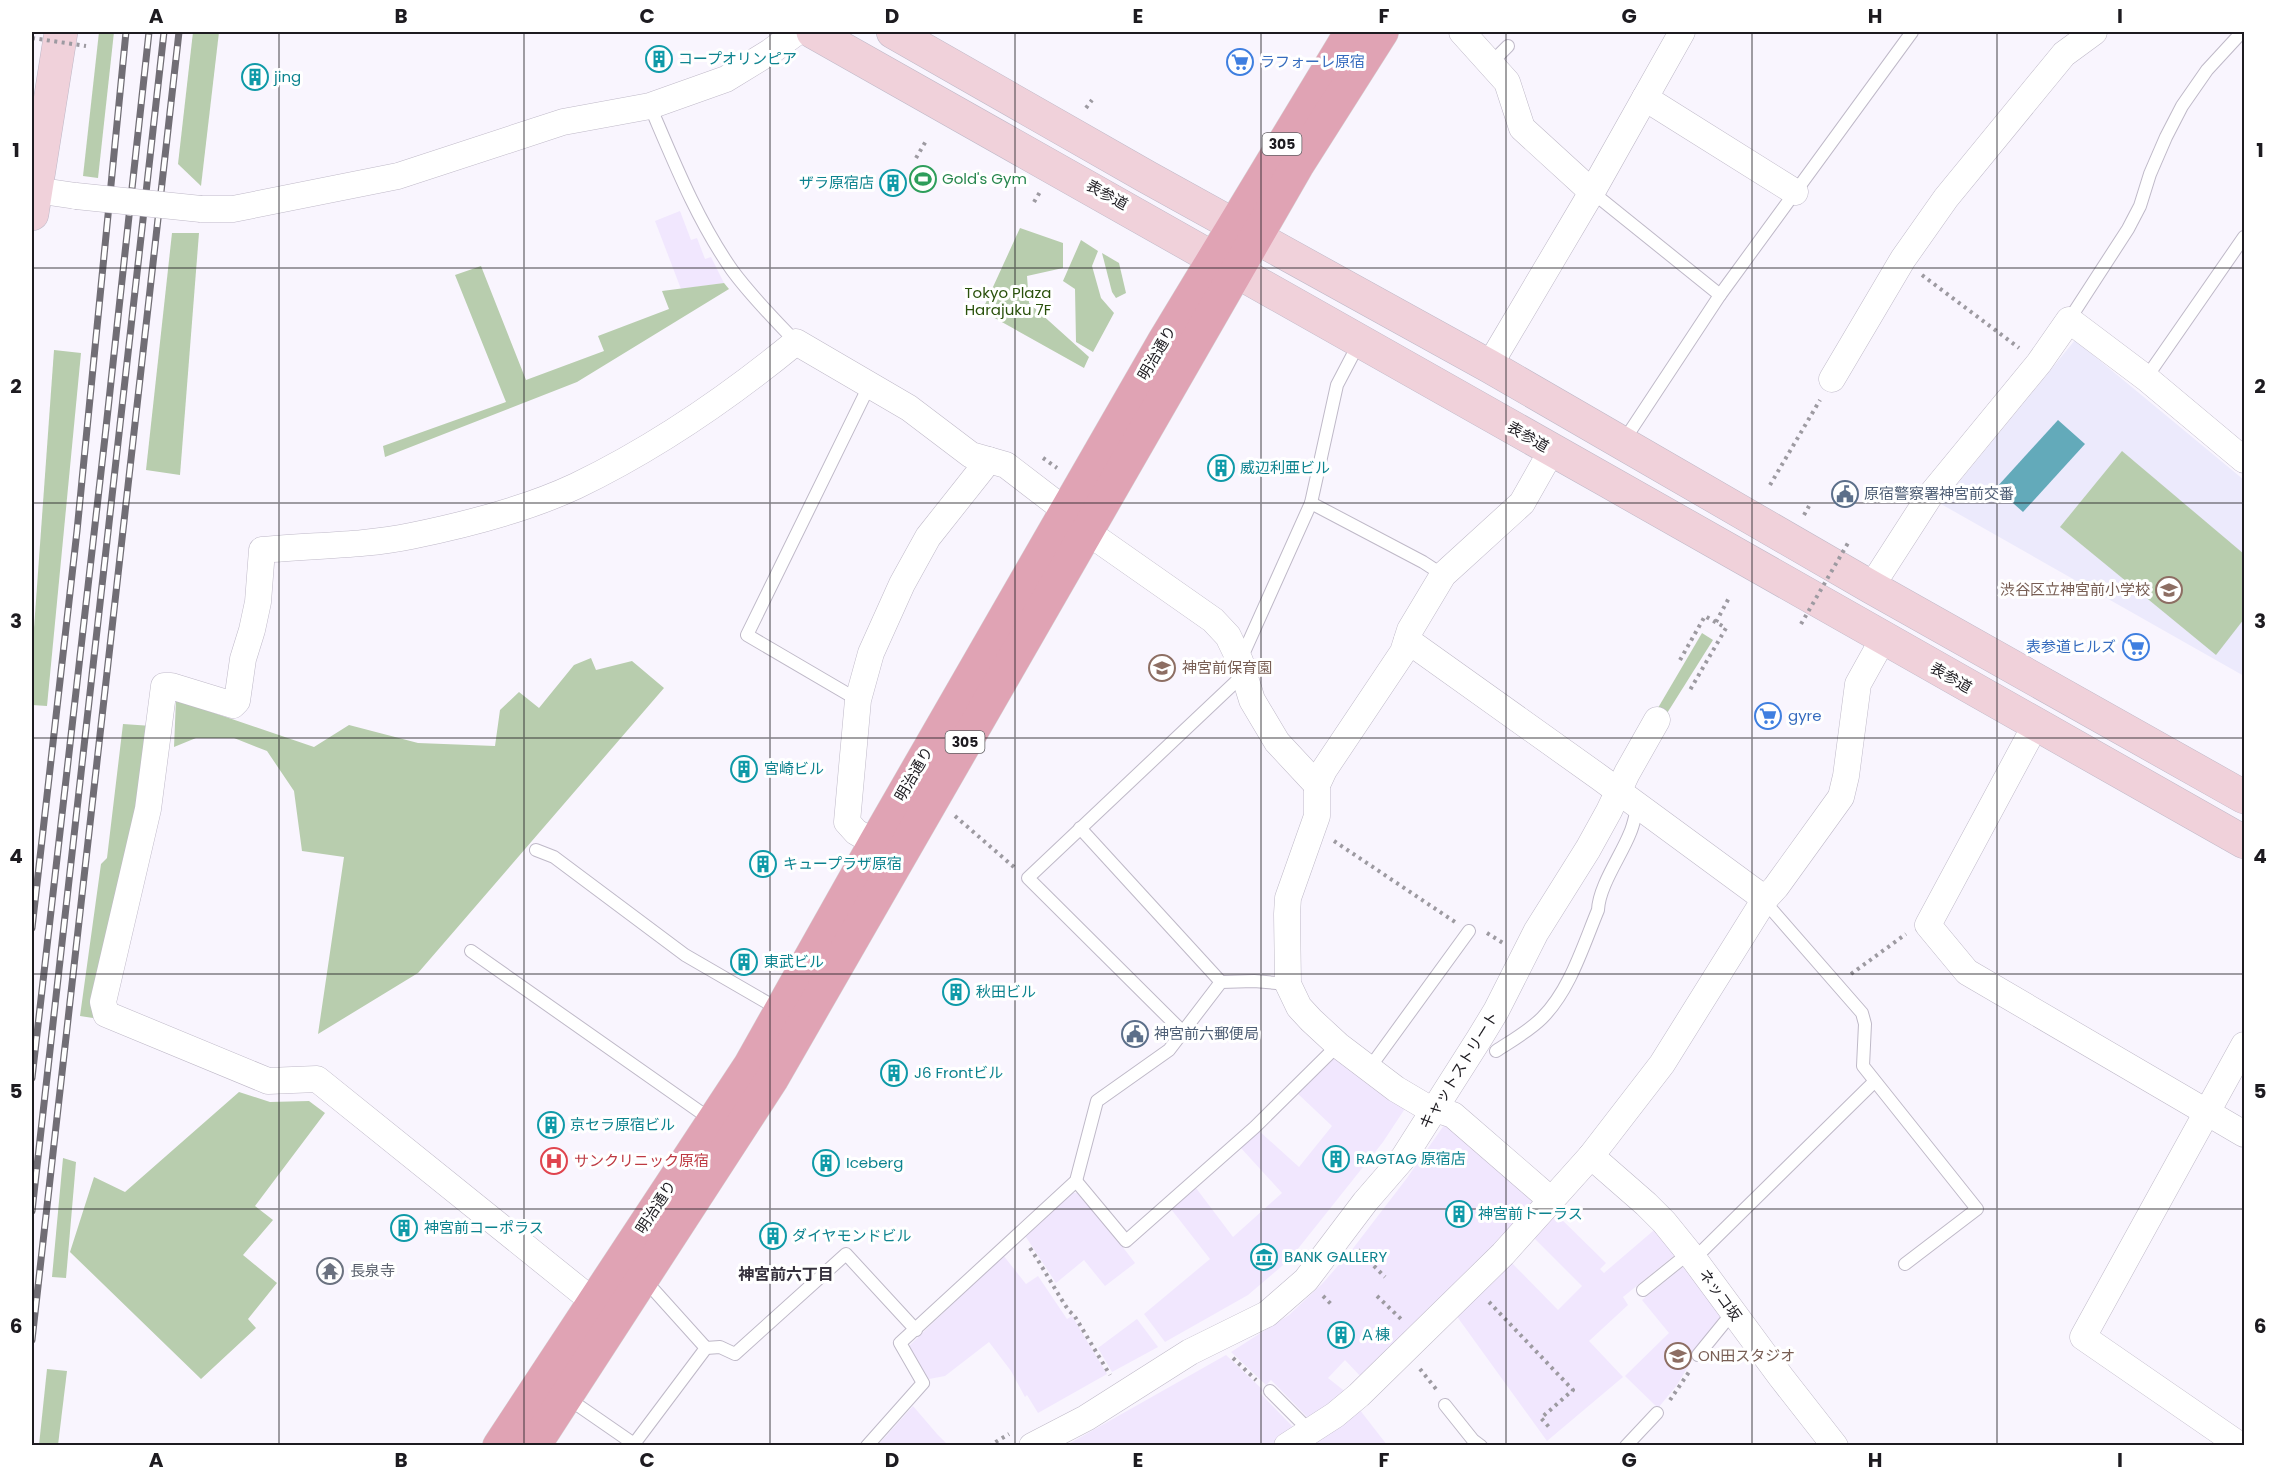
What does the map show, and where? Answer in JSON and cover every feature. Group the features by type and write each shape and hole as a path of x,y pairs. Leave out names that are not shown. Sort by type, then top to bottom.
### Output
{"main road":[{"name":"表参道","path":"813,32 1226,263 1360,342 2035,726 2244,842"},
{"name":"明治通り","path":"534,1446 772,1079 1076,521 1244,231 1351,32"},
{"name":"明治通り","path":"1244,231 1303,156 1382,32"},
{"path":"912,36 1244,231 1489,366 1871,587 2244,797"},
{"path":"33,202 43,138 74,39"},
{"path":"32,83 39,101 43,138"},
{"name":"明治通り","path":"499,1446 713,1121 782,1011 874,843 1076,521"}],"street":[{"path":"33,202 76,196 201,208 233,208 398,176 563,122 650,106 726,79 797,32"},
{"path":"1462,32 1507,82 1504,94 1522,129 1592,192"},
{"path":"1489,366 1683,32"},
{"path":"1832,379 1903,259 1946,198 2064,54 2094,32"},
{"path":"1645,98 1795,192"},
{"path":"1871,587 1929,497 2039,363 2069,320 2146,378 2244,460"},
{"path":"594,1302 317,1078 268,1081 106,1014 103,1002 148,809 164,686 171,686 233,705 237,701 243,659 258,602 262,550 411,536 467,522 557,493 585,481 673,432 765,368 796,342 909,408 971,455 1006,465 1076,521 1212,620 1228,636 1242,668 1252,700 1277,741 1317,785"},
{"path":"1551,450 1522,503 1443,575 1410,630 1402,652 1324,770 1317,785 1317,816 1288,898 1288,984 1299,1007 1368,1070 1423,1105 1453,1115 1551,1200"},
{"path":"874,843 856,832 847,822 858,700 871,653 902,584 928,537 989,460"},
{"path":"1287,1446 1335,1415 1359,1395 1473,1285 1591,1156 1662,1064 1766,899 1841,797 1846,776 1858,684 1883,639"},
{"path":"1407,640 1766,899"},
{"name":"キャットストリート","path":"1024,1438 1086,1418 1190,1352 1267,1314 1291,1295 1314,1272 1365,1202 1404,1157 1496,1011 1536,932 1588,849 1628,798 1657,720"},
{"path":"2035,726 1928,925 1967,972 2244,1134"},
{"path":"2241,1446 2083,1337 2244,1045"},
{"name":"ネッコ坂","path":"1591,1156 1646,1204 1692,1256 1835,1446"}],"lane":[{"path":"1623,442 1720,295 1912,32"},
{"path":"2069,320 2128,229 2140,206 2162,146 2182,106 2207,70 2242,32"},
{"path":"1490,64 1508,46"},
{"path":"650,106 678,172 706,227 727,261 765,309 796,342"},
{"path":"1592,192 1720,295"},
{"path":"2146,378 2244,237"},
{"path":"1182,1031 1028,878 1242,668 1311,503 1337,386 1360,342"},
{"path":"858,700 747,635 870,384"},
{"path":"1311,503 1423,562 1443,575"},
{"path":"1496,1051 1541,1019 1565,986 1631,831 1628,798"},
{"path":"1080,828 1221,982 1254,981 1288,984"},
{"path":"536,850 554,857 685,955 782,1011"},
{"path":"1766,899 1772,910 1862,1013 1865,1024 1863,1066 1977,1209 1905,1264"},
{"path":"1368,1070 1469,931"},
{"path":"471,951 713,1121"},
{"path":"867,1446 923,1383 900,1343 1076,1181 1097,1101 1169,1050 1221,982"},
{"path":"1076,1181 1126,1241 1255,1127 1338,1045"},
{"path":"1643,1290 1692,1256 1874,1082"},
{"path":"566,1397 634,1444 706,1348 720,1347 735,1354 846,1254 916,1330"},
{"path":"643,1278 706,1348"},
{"path":"1698,1355 1733,1312"},
{"path":"1270,1391 1310,1431"},
{"path":"1445,1405 1473,1440 1481,1446"},
{"path":"1626,1446 1657,1413"}],"path":[{"path":"32,38 74,39"},
{"path":"916,158 926,141"},
{"path":"1921,274 2039,363"},
{"path":"1770,484 1832,379"},
{"path":"1040,456 1061,471"},
{"path":"1803,517 1809,506"},
{"path":"1801,624 1848,543"},
{"path":"1716,622 1730,596"},
{"path":"1680,660 1705,616 1726,628 1690,690"},
{"path":"950,812 1028,878"},
{"path":"1313,828 1469,931 1478,927 1505,944"},
{"path":"1855,970 1913,929 1928,925"},
{"path":"1019,1233 1045,1270 1047,1278 1058,1295 1074,1315 1110,1376"},
{"path":"1369,1260 1385,1277"},
{"path":"1473,1285 1573,1390 1541,1418 1549,1427"},
{"path":"1377,1296 1404,1322"},
{"path":"1657,1413 1681,1387 1698,1355"},
{"path":"1101,1381 1119,1372"},
{"path":"989,1446 1024,1438"}],"shaded area":[{"path":"680,211 691,240 697,238 705,259 711,257 724,283 681,289 655,221"},
{"name":"渋谷区立神宮前小学校","path":"2075,340 2244,480 2244,676 1941,504"},
{"path":"1336,1052 1408,1104 1383,1142 1289,1260 1248,1295 1165,1342 1144,1314 1210,1259 1171,1209 1196,1188 1233,1237 1282,1193 1240,1147 1258,1130 1299,1167 1332,1126 1296,1092"},
{"path":"1447,1121 1535,1196 1535,1205 1363,1379 1345,1360 1328,1378 1347,1393 1309,1419 1271,1380 1266,1385 1231,1352 1289,1315 1322,1284 1351,1251 1407,1178"},
{"path":"1072,1193 1081,1193 1135,1263 1105,1286 1084,1260 1056,1283 1024,1234"},
{"path":"1551,1209 1606,1263 1600,1269 1604,1273 1660,1225 1681,1250 1623,1297 1628,1305 1589,1341 1623,1377 1547,1441 1453,1311 1509,1260 1558,1310 1582,1286 1530,1234"},
{"path":"1003,1255 1026,1284 1038,1276 1067,1319 1072,1316 1107,1374 1038,1413 989,1342 945,1376 929,1379 910,1352 910,1345"},
{"path":"1688,1263 1723,1314 1689,1356 1692,1360 1677,1385 1658,1408 1625,1376 1669,1333 1642,1300"},
{"path":"1137,1319 1158,1347 1112,1372 1098,1348"},
{"path":"1226,1355 1263,1390 1260,1393 1294,1428 1276,1445 1065,1446"},
{"path":"1356,1405 1387,1445 1299,1446"},
{"path":"913,1406 948,1445 878,1445"}],"green space":[{"path":"99,32 114,32 98,178 83,176"},
{"path":"193,32 219,32 201,186 178,164"},
{"name":"Tokyo Plaza Harajuku 7F","path":"1020,228 1063,243 1063,268 1027,276 1029,303 1089,357 1084,368 982,311"},
{"path":"172,233 199,233 180,475 146,470"},
{"path":"1081,240 1098,251 1092,266 1101,298 1114,313 1093,352 1076,342 1075,289 1063,281"},
{"path":"1102,253 1119,263 1126,293 1116,298 1112,292"},
{"path":"481,266 526,380 604,351 598,336 669,309 662,291 724,283 729,289 577,382 385,457 383,446 506,402 455,275"},
{"path":"54,350 81,353 47,706 32,705 32,656"},
{"path":"2122,451 2244,554 2244,619 2216,655 2060,527"},
{"path":"1702,633 1713,640 1664,718 1655,713"},
{"path":"591,658 596,670 632,661 664,688 418,973 318,1034 344,857 302,851 294,791 267,751 234,738 196,738 174,747 176,700 314,747 349,725 418,743 495,746 500,710 519,692 539,708 574,665"},
{"path":"123,724 152,726 93,1018 80,1016 101,864 107,858"},
{"path":"239,1092 270,1102 309,1101 325,1113 255,1206 273,1220 243,1255 277,1283 248,1319 256,1328 201,1379 70,1252 94,1177 125,1192"},
{"path":"63,1158 76,1162 66,1278 52,1277"},
{"path":"47,1369 67,1371 58,1445 39,1445"}],"water":[{"path":"2058,420 2085,444 2023,512 1996,488"}],"railway":[{"path":"32,928 77,531 126,32"},
{"path":"32,1078 149,32"},
{"path":"32,1211 164,32"},
{"path":"32,1340 179,32"}],"place":[{"name":"コープオリンピア","path":"659,59"},
{"name":"ラフォーレ原宿","path":"1240,62"},
{"name":"jing","path":"255,77"},
{"name":"Gold's Gym","path":"923,179"},
{"name":"ザラ原宿店","path":"893,183"},
{"name":"威辺利亜ビル","path":"1221,468"},
{"name":"原宿警察署神宮前交番","path":"1845,494"},
{"name":"渋谷区立神宮前小学校","path":"2169,590"},
{"name":"表参道ヒルズ","path":"2136,647"},
{"name":"神宮前保育園","path":"1162,668"},
{"name":"gyre","path":"1768,716"},
{"name":"宮崎ビル","path":"744,769"},
{"name":"キュープラザ原宿","path":"763,864"},
{"name":"東武ビル","path":"744,962"},
{"name":"秋田ビル","path":"956,992"},
{"name":"神宮前六郵便局","path":"1135,1034"},
{"name":"J6 Frontビル","path":"894,1073"},
{"name":"京セラ原宿ビル","path":"551,1125"},
{"name":"RAGTAG 原宿店","path":"1336,1159"},
{"name":"サンクリニック原宿","path":"554,1161"},
{"name":"Iceberg","path":"826,1163"},
{"name":"神宮前トーラス","path":"1459,1214"},
{"name":"神宮前コーポラス","path":"404,1228"},
{"name":"ダイヤモンドビル","path":"773,1236"},
{"name":"BANK GALLERY","path":"1264,1257"},
{"name":"長泉寺","path":"330,1271"},
{"name":"Ａ棟","path":"1341,1335"},
{"name":"ON田スタジオ","path":"1678,1356"}],"district":[{"name":"神宮前六丁目","path":"786,1274"}]}
